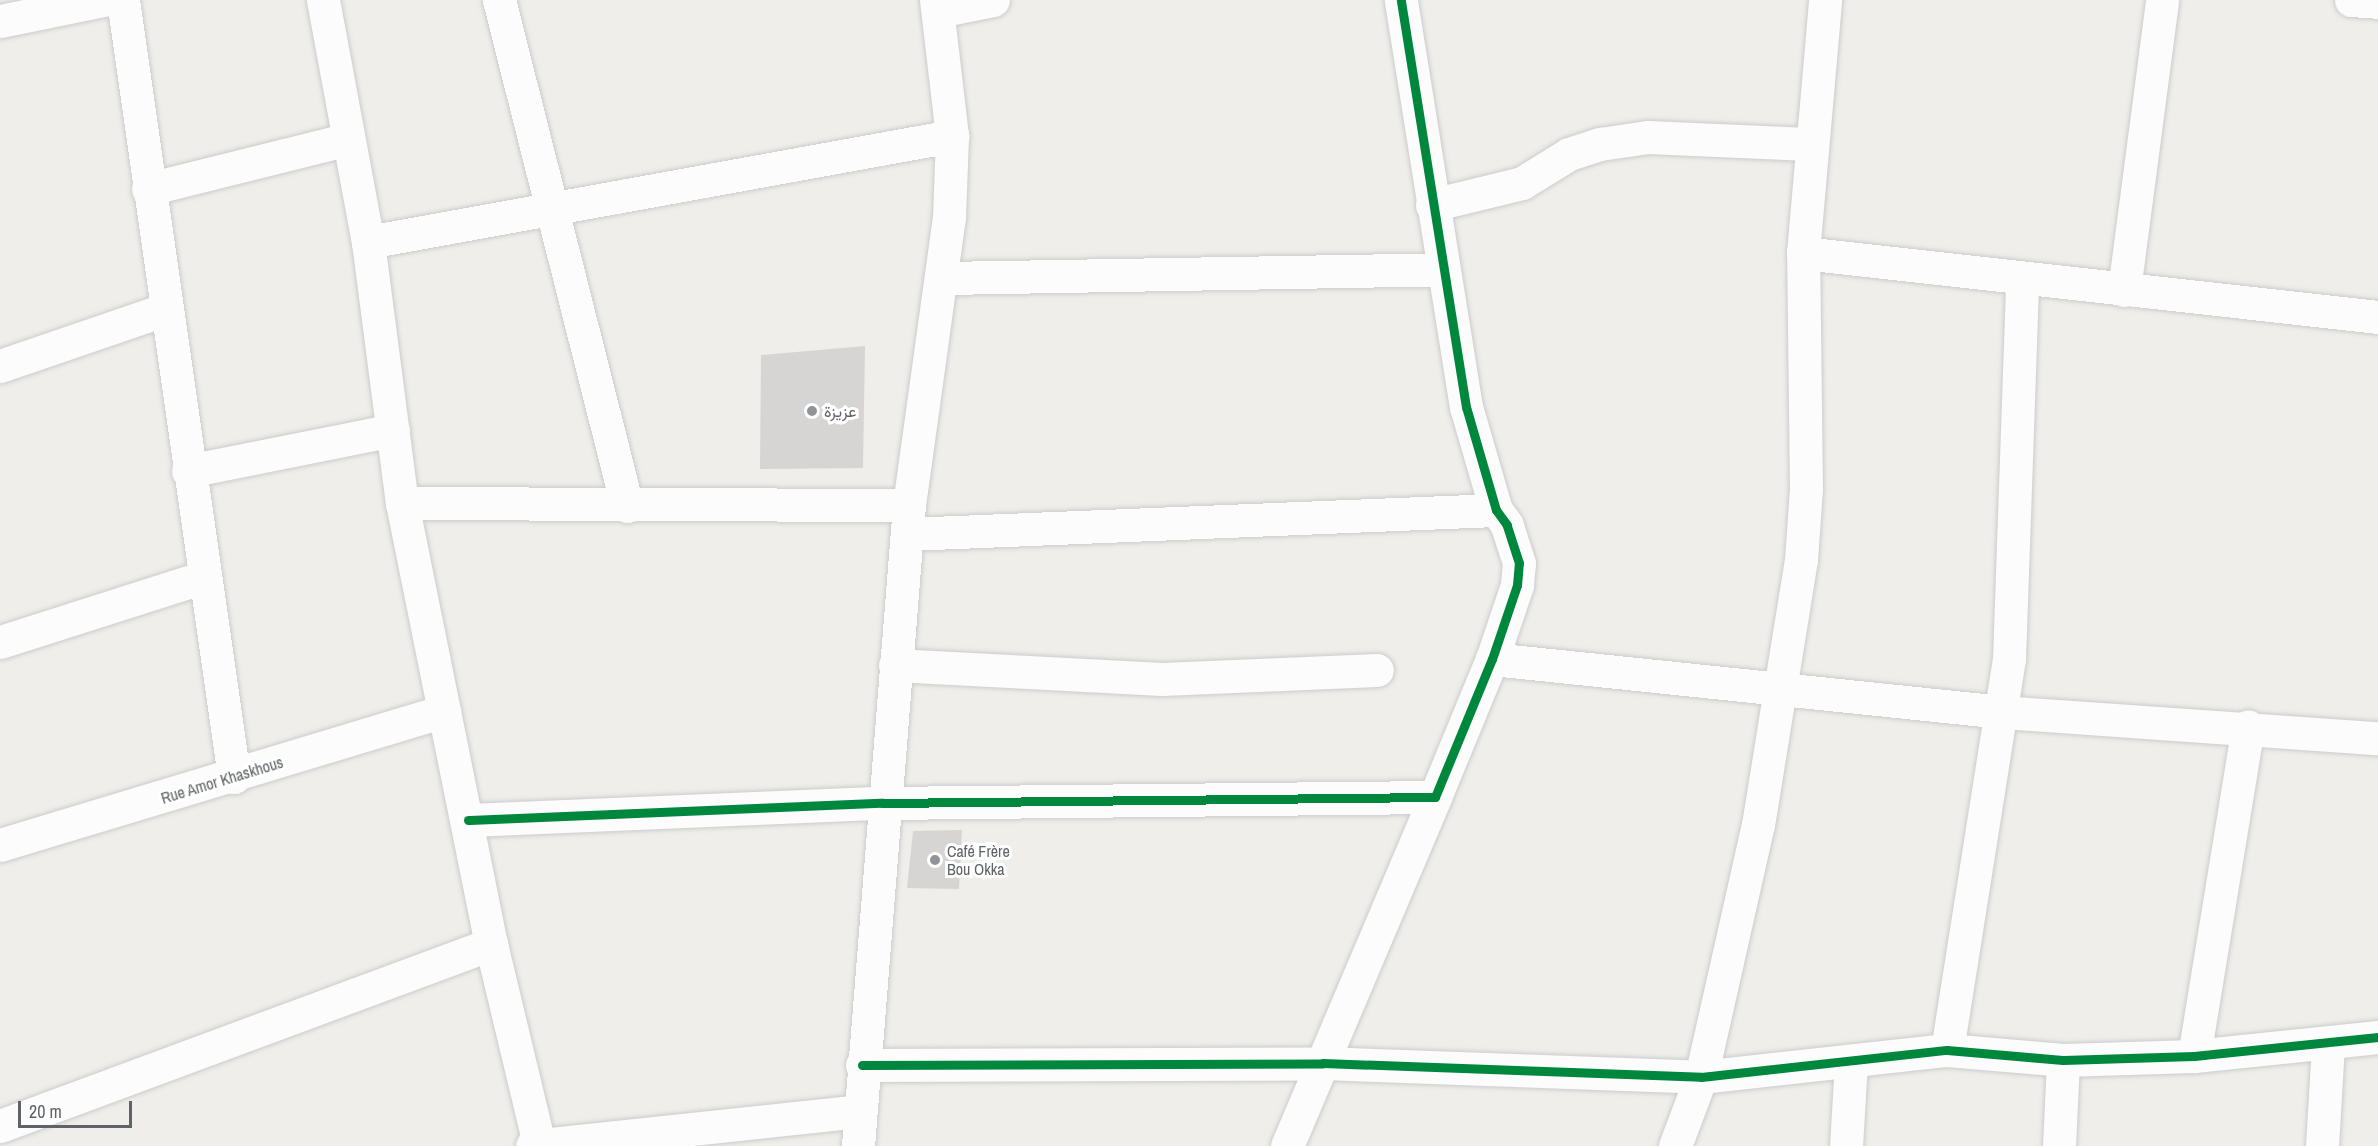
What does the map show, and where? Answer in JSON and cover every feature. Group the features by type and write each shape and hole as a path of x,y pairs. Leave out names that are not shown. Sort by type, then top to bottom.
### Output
{"street":[{"path":"0,21 103,0"},
{"path":"123,0 164,310 234,777"},
{"path":"323,0 368,242 402,503 468,820 491,944 535,1145 859,1111"},
{"path":"499,0 627,506"},
{"path":"858,1146 882,803 909,520 944,278 952,136 937,5 993,0"},
{"path":"1287,1146 1492,659 1517,585 1519,562 1508,525 1496,510 1466,407 1442,269 1401,0"},
{"path":"1675,1146 1701,1077 1781,692 1806,489 1803,253 1809,144 1825,0"},
{"path":"2124,290 2162,0"},
{"path":"2351,0 2378,2"},
{"path":"368,242 551,212 952,136"},
{"path":"1432,206 1522,183 1569,154 1600,144 1648,137 1809,144"},
{"path":"148,189 348,139"},
{"path":"1803,253 2378,317"},
{"path":"944,278 1442,269"},
{"path":"1947,1050 2002,712 2022,278"},
{"path":"0,366 164,310"},
{"path":"188,471 393,430"},
{"path":"402,503 627,506 909,520 1496,510"},
{"path":"0,642 204,577"},
{"path":"1492,659 1781,692 2002,712 2248,726 2378,738"},
{"path":"895,665 1162,679 1377,670"},
{"name":"Rue Amor Khaskhous","path":"0,845 234,777 444,711"},
{"path":"2194,1056 2248,726"},
{"path":"468,820 882,803 1435,797"},
{"path":"0,1126 491,944"},
{"path":"862,1065 1323,1063 1701,1077 1947,1050 2062,1060 2194,1056 2328,1044 2378,1037"},
{"path":"2322,1146 2328,1044"},
{"path":"2060,1146 2062,1060"},
{"path":"1846,1146 1851,1062"}],"building":[{"name":"عزيزة","path":"865,346 863,468 760,469 761,355"},
{"name":"Café Frère Bou Okka","path":"962,830 959,889 907,888 913,831"}],"cycle path":[{"path":"468,820 882,803 1435,797 1492,659 1517,585 1519,563 1507,525 1496,510 1466,407 1401,0"},
{"path":"862,1065 1323,1063 1701,1077 1947,1050 2063,1060 2194,1056 2378,1037"}],"place":[{"name":"عزيزة","path":"812,411"},
{"name":"Café Frère Bou Okka","path":"935,860"}]}
